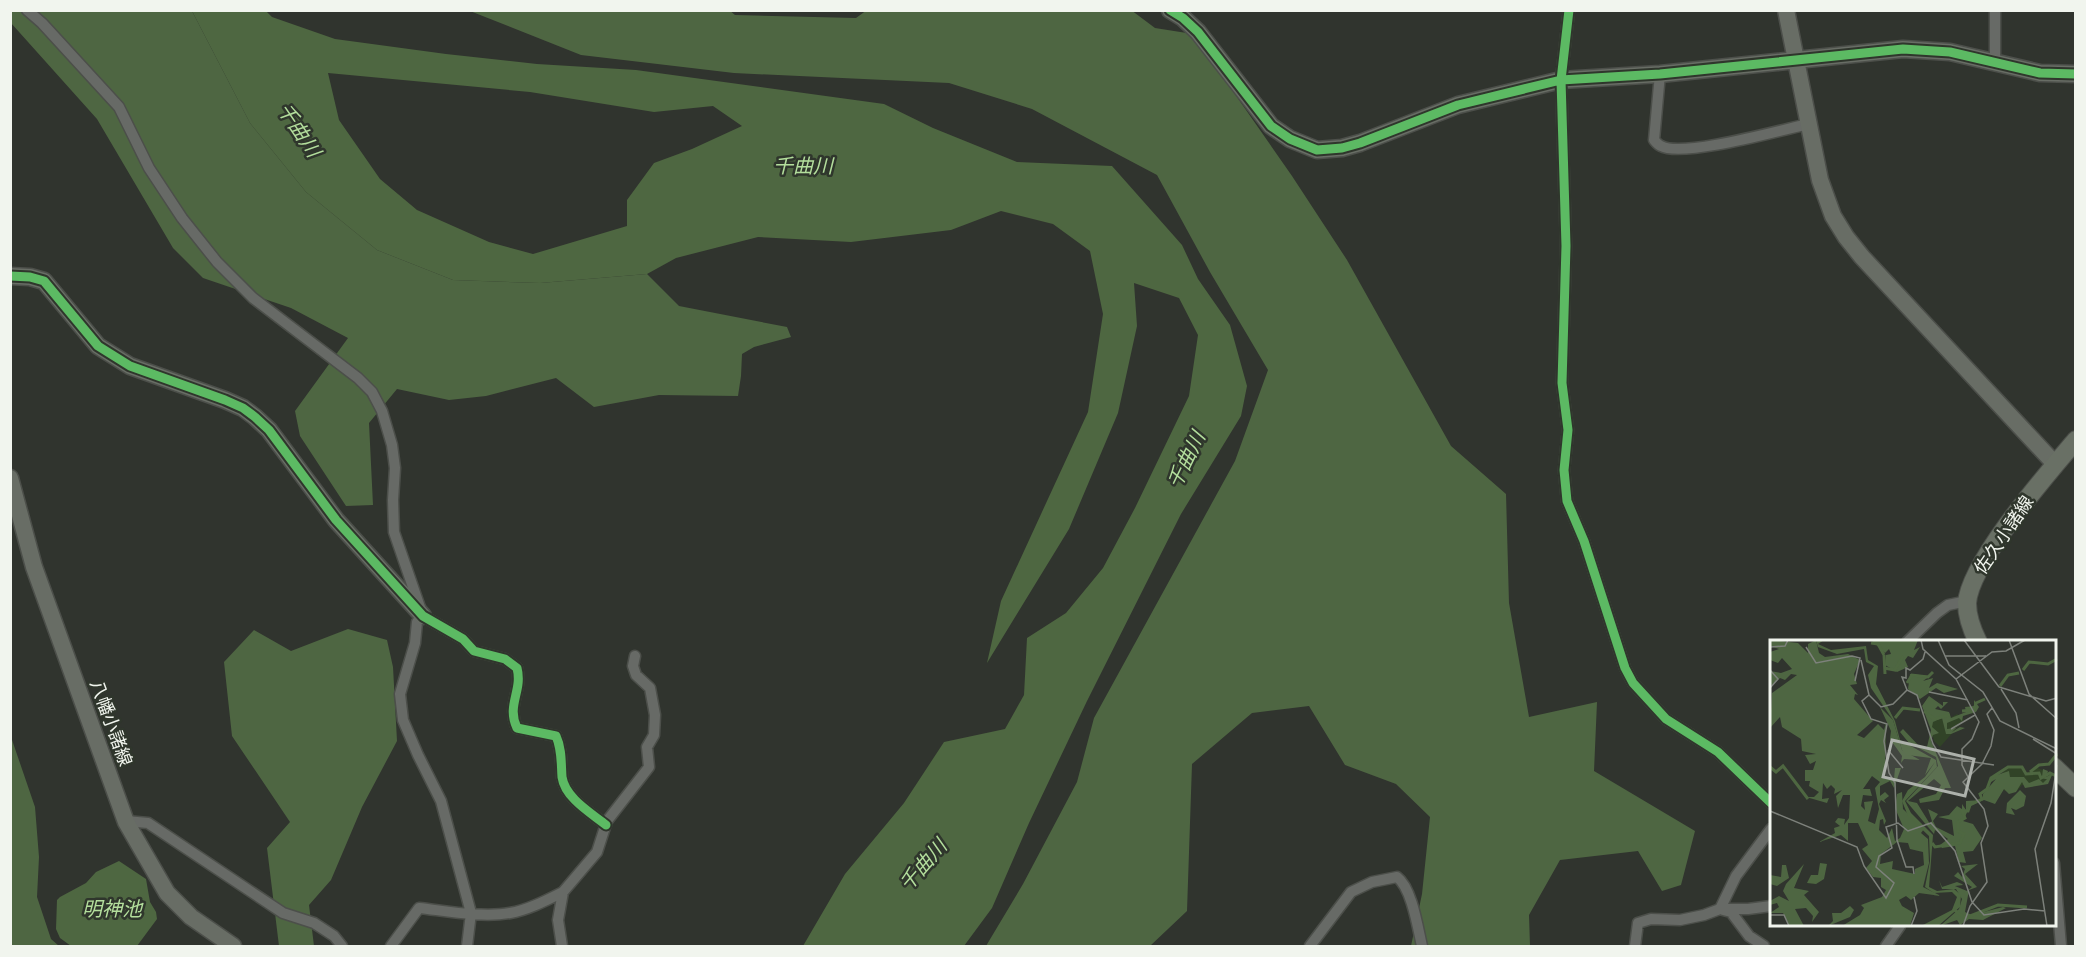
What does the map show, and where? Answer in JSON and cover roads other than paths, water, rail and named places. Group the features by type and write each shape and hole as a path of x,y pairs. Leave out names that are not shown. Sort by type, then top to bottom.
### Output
{"main road":[{"name":"佐久小諸線","path":"1967,601 1971,585 1993,545 2076,440"},
{"path":"1967,601 1968,616 1977,640"},
{"path":"2056,768 2076,788"}],"street":[{"path":"27,10 42,23 119,107 149,168 182,218 217,262 253,298 358,378 372,392 382,411 392,446 395,468 394,532 423,616"},
{"path":"1170,10 1198,32 1271,126 1290,139 1317,150 1342,148 1360,143 1458,105 1561,80 1660,74 1903,49 1950,52 2040,73 2076,74"},
{"path":"1569,10 1561,80 1566,246 1562,383 1568,430 1564,470 1567,501 1584,541 1625,668 1633,683 1666,719 1718,752 1770,802"},
{"path":"1786,10 1808,124 1826,199 1846,237 2055,464"},
{"path":"1995,10 1995,62"},
{"path":"1660,74 1654,140 1662,147 1718,146 1808,124"},
{"path":"10,276 30,277 44,281 98,346 129,366 225,400 243,408 255,417 269,430 336,520 423,616 463,639 474,651 504,659 517,668 519,677 512,717 517,728 556,736 560,746 563,781 571,796 606,825"},
{"name":"八幡小諸線","path":"10,478 34,567 126,821 167,893 191,917 233,946"},
{"path":"1909,640 1948,605 1967,601"},
{"path":"423,616 417,622 415,643 400,693 404,720 418,755 441,801 471,914 467,946"},
{"path":"391,946 419,908 471,914 510,913 549,900 563,892 597,852 606,825 649,767 647,747 654,735 655,715 650,688 636,675 633,666 635,656"},
{"path":"126,821 148,823 283,913 314,923 334,936 342,946"},
{"path":"1720,909 1736,876 1770,830"},
{"path":"1310,946 1351,892 1372,882 1398,877 1404,882 1422,946"},
{"path":"2056,877 2061,946"},
{"path":"562,946 558,920 563,892"},
{"path":"1635,946 1638,923 1651,919 1688,918 1720,909 1770,906"},
{"path":"1720,909 1731,912 1749,936 1764,946"},
{"path":"1886,946 1899,927"}],"water":[{"name":"千曲川","path":"192,11 266,11 272,17 335,39 537,64 636,70 884,104 933,128 1017,162 1112,166 1182,245 1198,279 1230,325 1247,386 1241,416 1181,514 1087,701 1029,823 992,908 964,946 803,946 845,874 904,803 944,742 1005,729 1024,695 1027,638 1066,613 1103,568 1189,396 1198,335 1179,298 1134,283 1137,326 1118,413 1069,529 987,663 1001,601 1088,412 1103,314 1090,251 1053,224 1001,211 951,230 851,242 758,237 676,258 647,274 540,283 453,280 377,250 306,192 250,123","holes":["328,73 530,92 654,112 713,106 742,126 692,149 654,163 627,200 627,226 533,254 489,242 417,210 380,179 339,120"]},
{"name":"明神池","path":"119,861 146,879 150,902 157,919 137,946 71,946 60,938 56,929 57,900 86,883 96,872"}]}
